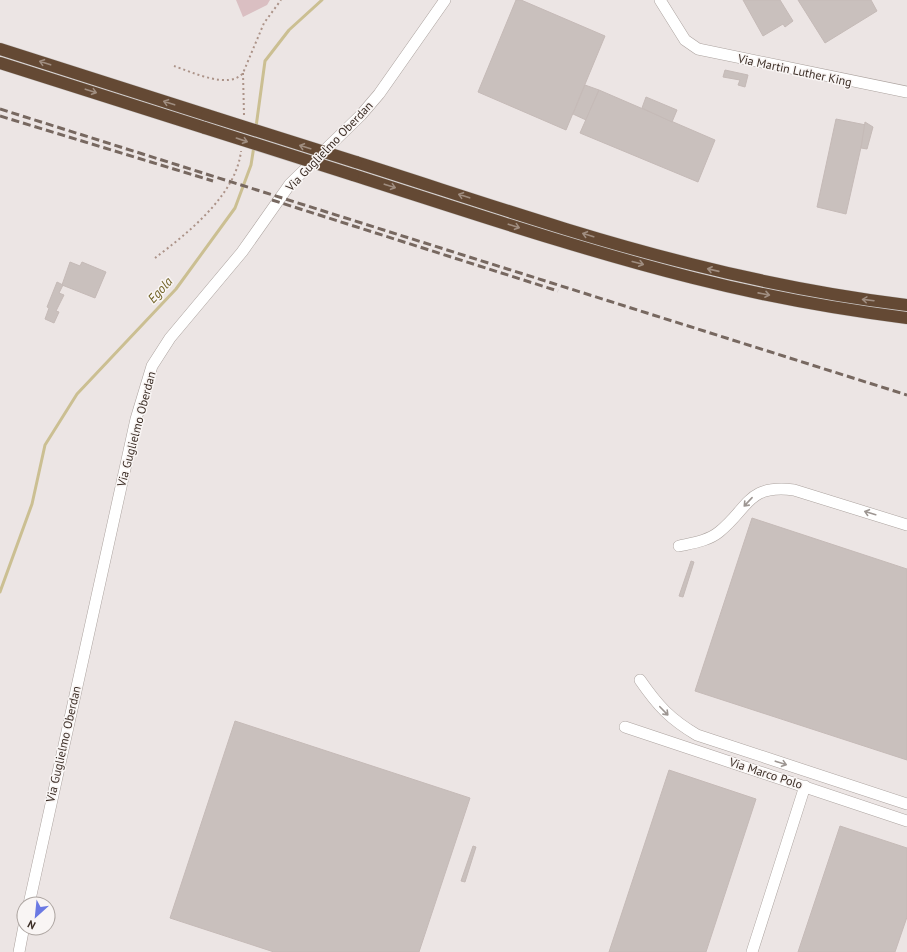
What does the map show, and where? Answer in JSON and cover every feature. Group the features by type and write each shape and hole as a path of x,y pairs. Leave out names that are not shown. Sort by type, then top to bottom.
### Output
{"highway":[{"path":"0,49 620,245 690,264 770,283 852,298 907,305"},
{"path":"0,63 560,240 694,278 813,304 907,318"}],"street":[{"name":"Via Guglielmo Oberdan","path":"31,896 133,434 143,392 152,366 170,338 242,252 290,184 361,115 379,94 445,0"},
{"name":"Via Martin Luther King","path":"660,0 685,40 698,49 907,92"},
{"path":"679,546 705,540 719,533 754,496 763,491 779,488 794,490 907,525"},
{"path":"640,680 656,702 675,722 697,736 907,804"},
{"name":"Via Marco Polo","path":"625,727 907,821"},
{"path":"752,952 805,786"},
{"path":"19,952 22,936"}],"path":[{"path":"174,66 203,76 230,81 238,79 243,73 264,23 281,0"},
{"path":"243,73 244,122"},
{"path":"155,258 196,226 225,191 236,168 242,146"}],"shaded area":[{"path":"236,0 270,0 267,5 243,17"}],"building":[{"path":"516,0 521,0 605,36 566,130 478,92"},
{"path":"743,0 780,0 793,21 785,27 783,24 763,36"},
{"path":"798,0 871,0 877,11 825,43"},
{"path":"725,70 748,75 745,87 738,85 740,80 723,77"},
{"path":"585,85 599,90 586,120 573,114"},
{"path":"599,90 715,140 698,182 580,133"},
{"path":"646,97 677,110 672,122 642,108"},
{"path":"836,119 866,125 846,214 817,207"},
{"path":"865,122 873,127 867,149 861,148"},
{"path":"70,262 80,266 82,262 106,272 95,298 62,285"},
{"path":"57,282 63,285 59,293 64,295 56,311 59,312 54,323 45,319 49,308 47,307"},
{"path":"752,518 907,569 907,760 695,691"},
{"path":"691,561 694,562 683,597 679,596"},
{"path":"235,721 470,798 419,952 274,952 170,918"},
{"path":"669,770 756,799 706,952 609,952"},
{"path":"840,826 907,848 907,917 895,952 798,952"},
{"path":"473,846 476,847 465,882 461,881"}],"waterway":[{"name":"Egola","path":"256,127 265,61 289,30 322,0"},
{"name":"Egola","path":"0,592 32,504 45,445 77,394 176,289 235,208 251,165 254,146"}],"railway":[{"path":"0,109 907,395"},
{"path":"0,116 213,181"},
{"path":"272,200 558,291"}]}
